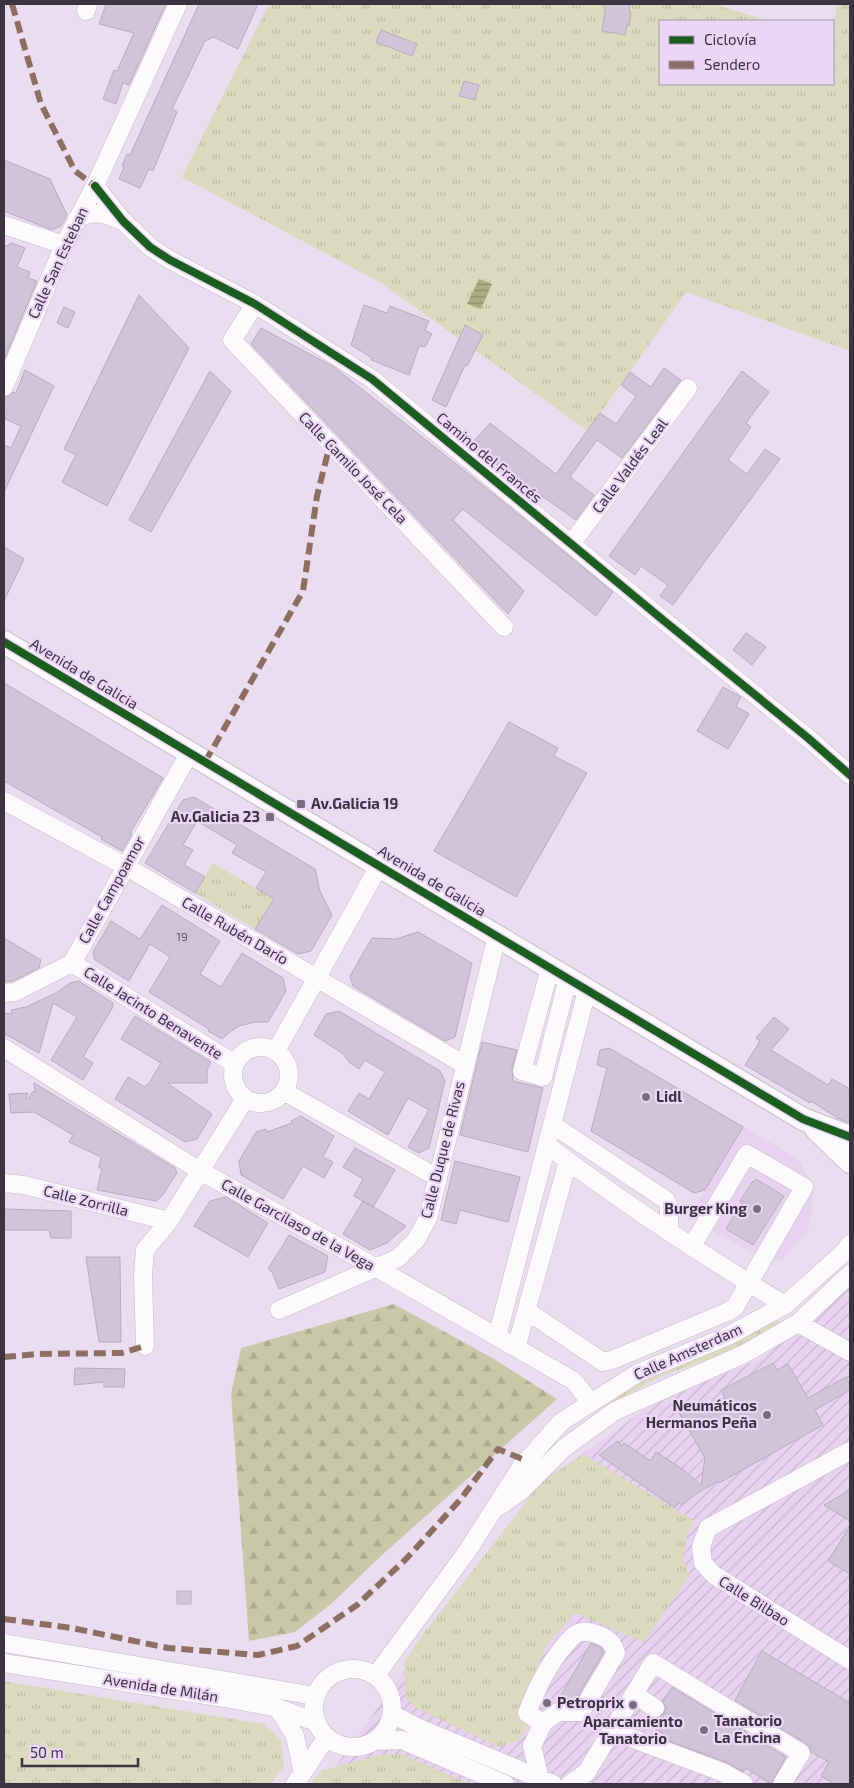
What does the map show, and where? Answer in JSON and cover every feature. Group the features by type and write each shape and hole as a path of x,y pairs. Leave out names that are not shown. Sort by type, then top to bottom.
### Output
{"main road":[{"name":"Avenida de Galicia","path":"4,642 803,1119 850,1162"},
{"name":"Avenida de Galicia","path":"803,1119 850,1137"}],"street":[{"name":"Calle San Esteban","path":"4,387 64,245 95,186 178,4"},
{"name":"Camino del Francés","path":"95,186 123,221 150,247 170,260 255,304 372,379 808,738 850,775"},
{"name":"Camino del Francés","path":"77,219 88,213 106,215 123,221"},
{"path":"4,225 64,245"},
{"name":"Calle Camilo José Cela","path":"255,304 232,340 504,627"},
{"name":"Calle Valdés Leal","path":"571,544 688,388"},
{"name":"Calle Campoamor","path":"72,963 190,752"},
{"name":"Calle Rubén Darío","path":"4,801 125,866 464,1066"},
{"path":"4,817 22,811"},
{"path":"276,1051 380,866"},
{"name":"Calle Duque de Rivas","path":"278,1310 398,1258 416,1240 428,1218 497,936"},
{"path":"4,993 15,992 72,963"},
{"name":"Calle Jacinto Benavente","path":"72,963 235,1064"},
{"path":"559,973 543,1076 522,1071 559,973"},
{"path":"497,1338 587,990"},
{"path":"256,1047 265,1047 276,1051 286,1060 290,1071 290,1082 285,1092 275,1101 258,1104 244,1099 234,1085 232,1074 239,1057 246,1050 256,1047"},
{"name":"Calle Garcilaso de la Vega","path":"4,1048 200,1171 377,1268 574,1381 591,1403"},
{"path":"285,1092 438,1178"},
{"path":"145,1346 144,1250 169,1221 244,1099"},
{"path":"552,1125 666,1200 668,1207 668,1230"},
{"path":"547,1145 586,1175 784,1305"},
{"path":"526,1311 603,1362 728,1312 736,1306 804,1187 747,1154 692,1246"},
{"path":"516,1348 568,1161"},
{"name":"Calle Zorrilla","path":"4,1183 24,1186 169,1221"},
{"name":"Calle Amsterdam","path":"376,1675 466,1553 521,1466 561,1422 638,1373 728,1336 784,1305 850,1244"},
{"name":"Calle Amsterdam","path":"494,1511 521,1491 564,1448 615,1411 744,1354 798,1323 850,1274"},
{"path":"798,1323 850,1352"},
{"name":"Calle Bilbao","path":"850,1451 708,1528 701,1547 703,1563 714,1576 850,1660"},
{"path":"500,1762 532,1746 543,1723 558,1712 580,1712 616,1653 614,1644 606,1637 595,1633 583,1632 575,1634 552,1660 527,1713 543,1723"},
{"name":"Avenida de Milán","path":"4,1643 315,1696"},
{"name":"Avenida de Milán","path":"4,1663 231,1698 278,1708 316,1722"},
{"path":"570,1784 586,1773 653,1664 801,1753 782,1784"},
{"path":"355,1668 376,1675 384,1682 388,1689 393,1705 392,1714 385,1730 374,1741 366,1745 353,1747 339,1744 327,1737 316,1722 314,1712 315,1696 324,1681 344,1669 355,1668"},
{"path":"634,1694 655,1708"},
{"path":"278,1708 295,1736 299,1781"},
{"path":"392,1714 418,1728 547,1781"},
{"path":"612,1730 722,1772 744,1784"},
{"path":"299,1781 327,1737"},
{"path":"374,1741 402,1740 479,1779 505,1784"},
{"path":"532,1746 547,1781"}],"shaded area":[{"path":"479,279 492,284 481,309 467,304"},
{"path":"743,1127 789,1153 800,1162 813,1192 811,1218 807,1232 781,1260 768,1261 708,1229 712,1221 693,1211"},
{"path":"850,1281 850,1784 318,1784 333,1770 540,1481 583,1454 641,1412 668,1397 760,1359"}],"green space":[{"path":"269,4 714,4 765,20 659,20 659,85 834,85 834,24 837,4 850,4 850,351 686,292 588,431 380,282 182,177"},
{"path":"213,863 274,899 255,929 195,893"},
{"path":"394,1304 494,1359 557,1399 382,1555 331,1604 295,1632 249,1641 231,1394 241,1348"},
{"path":"777,1319 780,1323 738,1348 662,1376 613,1402 610,1397 631,1383 731,1344"},
{"path":"583,1454 694,1521 687,1535 683,1560 690,1575 644,1642 575,1613 546,1646 518,1710 529,1724 519,1740 500,1747 418,1709 406,1698 404,1663 420,1638 542,1482"},
{"path":"4,1681 264,1724 281,1740 284,1766 270,1784 4,1784"},
{"path":"401,1754 470,1784 310,1784 321,1771 378,1755"}],"building":[{"path":"106,4 166,4 129,85 123,83 116,104 103,99 114,70 117,71 134,33 99,24"},
{"path":"199,4 258,4 238,49 214,37 205,41 172,109 177,112 153,171 149,169 140,188 119,179 124,167 122,166 127,154 130,155"},
{"path":"606,4 630,4 629,26 627,25 625,35 602,31"},
{"path":"381,30 417,44 412,56 376,42"},
{"path":"464,81 479,85 475,100 459,96"},
{"path":"4,160 50,179 67,215 61,226 52,230 4,211"},
{"path":"12,243 25,248 17,267 30,272 28,278 37,281 4,360 4,247"},
{"path":"139,295 189,348 107,506 62,482 76,455 64,449"},
{"path":"364,305 387,313 390,306 429,321 425,330 432,334 425,347 419,346 409,375 371,360 372,358 351,345"},
{"path":"64,307 75,312 68,328 57,323"},
{"path":"465,325 483,335 467,366 465,365 446,407 432,400"},
{"path":"261,328 334,367 613,592 596,616 463,509 453,520 524,591 508,614 251,344"},
{"path":"664,368 681,380 622,458 597,440 570,477 594,495 576,520 539,494 537,497 471,444 490,423 556,474 600,413 616,424 632,402 636,396 621,385 630,372 651,387"},
{"path":"25,370 54,386 4,492 4,445 11,448 21,426 5,419 7,412 4,411 4,397 10,396 13,392 16,393"},
{"path":"210,371 231,391 151,532 129,520"},
{"path":"742,371 769,392 746,423 751,427 728,460 747,474 765,449 780,459 673,605 660,596 668,585 641,566 635,575 609,556"},
{"path":"4,547 24,559 4,601"},
{"path":"746,633 766,647 752,665 733,650"},
{"path":"4,683 163,778 130,833 132,834 122,851 101,839 102,837 4,781"},
{"path":"723,687 741,697 736,706 749,714 728,749 697,731"},
{"path":"509,722 558,748 554,756 587,773 516,897 434,851"},
{"path":"194,797 315,869 320,891 332,915 311,951 298,954 255,929 274,899 256,888 266,872 232,853 237,845 197,821 183,845 193,850 184,865 205,877 195,893 145,863 183,800"},
{"path":"162,905 220,941 200,974 221,987 242,953 283,978 286,991 268,1022 255,1022 239,1026 222,1039 149,992 170,957 150,944 129,981 95,960 93,952 111,921 140,939"},
{"path":"418,932 472,963 455,1037 445,1041 353,986 350,976 372,938 396,939"},
{"path":"4,938 41,960 39,968 13,981 4,982"},
{"path":"79,981 113,1003 113,1007 83,1057 93,1063 83,1080 51,1060 77,1017 53,1003 39,1053 5,1034 4,1031 4,1013 12,1014 11,1010 26,1007 56,993 70,983"},
{"path":"339,1011 440,1071 445,1081 429,1148 419,1153 408,1147 429,1110 408,1098 388,1135 348,1111 359,1093 369,1099 385,1072 365,1060 359,1069 350,1063 342,1053 314,1035 326,1014"},
{"path":"135,1016 211,1062 207,1070 207,1083 167,1083 212,1114 197,1139 185,1142 115,1099 128,1077 145,1087 148,1085 161,1063 121,1039"},
{"path":"774,1017 789,1029 771,1050 828,1085 832,1079 850,1089 850,1123 839,1119 811,1101 810,1103 745,1065 760,1041 756,1038"},
{"path":"482,1042 517,1050 512,1069 513,1081 543,1088 528,1152 460,1135"},
{"name":"Lidl","path":"609,1048 743,1127 705,1190 694,1193 591,1131 607,1068 597,1065 600,1050"},
{"path":"34,1083 175,1168 177,1173 162,1196 156,1201 97,1190 102,1168 99,1168 101,1157 69,1142 73,1135 34,1112 11,1113 9,1094 28,1093 26,1099 28,1099 32,1092 35,1092"},
{"path":"301,1116 334,1136 323,1157 333,1162 324,1178 303,1166 283,1199 241,1175 239,1161 256,1132 266,1129 267,1132 292,1123 291,1121"},
{"path":"355,1148 395,1170 373,1207 354,1196 363,1179 343,1167"},
{"path":"455,1161 520,1177 508,1222 460,1210 456,1224 441,1220"},
{"name":"Burger King","path":"756,1179 784,1196 753,1245 726,1229 742,1202 740,1201"},
{"path":"226,1197 268,1223 248,1257 194,1226 210,1201"},
{"path":"363,1201 406,1226 387,1243 370,1250 343,1234"},
{"path":"4,1209 71,1211 71,1238 51,1238 49,1230 4,1230"},
{"path":"289,1235 328,1256 325,1272 279,1289 272,1272 268,1269"},
{"path":"86,1257 120,1257 121,1342 99,1342"},
{"path":"773,1363 777,1370 788,1364 808,1398 846,1377 850,1390 815,1410 823,1425 719,1483 718,1481 694,1495 682,1505 679,1503 675,1508 599,1455 618,1441 621,1446 624,1443 649,1460 651,1460 656,1452 685,1471 701,1485 705,1458 678,1411 725,1398 721,1390"},
{"path":"75,1368 125,1369 124,1387 104,1387 104,1382 74,1385"},
{"path":"850,1490 850,1521 824,1505"},
{"path":"850,1526 850,1574 828,1561"},
{"path":"177,1591 191,1591 191,1604 177,1604"},
{"path":"591,1643 600,1647 604,1652 575,1701 567,1701 560,1697"},
{"path":"762,1651 850,1703 850,1784 834,1784 821,1776 829,1762 811,1752 807,1744 735,1700"},
{"name":"Tanatorio La Encina","path":"672,1687 786,1757 771,1784 746,1768 743,1772 726,1762 663,1739 665,1735 649,1725 653,1718 659,1718 664,1713 666,1708 663,1702"}],"marked path":[{"path":"12,4 41,104 75,171 95,186"},
{"path":"205,762 303,591 317,496 330,444"},
{"path":"4,1357 38,1354 122,1353 145,1346"},
{"path":"4,1619 72,1628 168,1648 258,1655 297,1646 357,1605 405,1560 460,1500 498,1449 527,1461"}],"cycle path":[{"path":"95,186 123,221 150,247 170,260 255,304 372,379 808,738 850,775"},
{"path":"4,642 803,1119 850,1137"}],"place":[{"name":"Av.Galicia 19","path":"301,804"},
{"name":"Av.Galicia 23","path":"270,817"},
{"name":"Lidl","path":"646,1097"},
{"name":"Burger King","path":"757,1209"},
{"name":"Neumáticos Hermanos Peña","path":"767,1415"},
{"name":"Petroprix","path":"547,1703"},
{"name":"Aparcamiento Tanatorio","path":"633,1705"},
{"name":"Tanatorio La Encina","path":"704,1730"}]}
